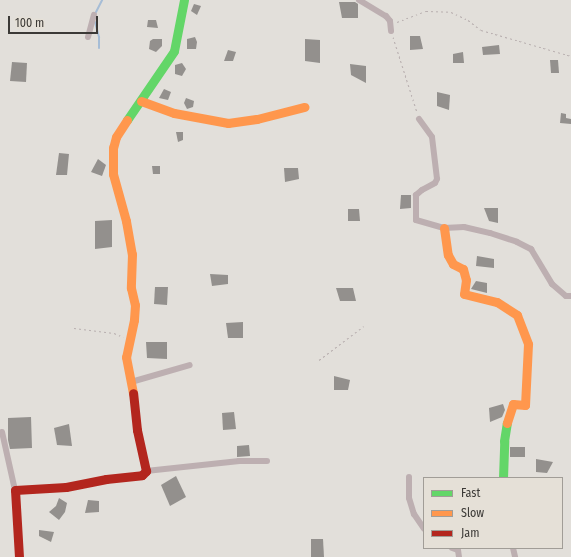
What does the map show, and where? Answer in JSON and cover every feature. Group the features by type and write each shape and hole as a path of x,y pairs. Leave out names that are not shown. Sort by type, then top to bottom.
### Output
{"street":[{"path":"146,471 137,430 131,382 126,357 134,320 135,305 131,288 132,254 126,221 114,174 113,148 116,137 174,51 184,0"},
{"path":"359,0 386,16 390,21 390,28"},
{"path":"88,37 94,15"},
{"path":"141,101 174,114 228,123 257,119 304,107"},
{"path":"419,119 432,138 437,179 435,183 416,195 416,220 444,228 464,227 490,232 517,242 531,249 552,284 566,296 571,296"},
{"path":"444,228 447,239 448,254 453,264 463,269 466,280 464,294 497,302 517,315 528,344 525,405 513,404 507,422 504,441 503,477"},
{"path":"131,382 190,365"},
{"path":"2,432 15,490 19,557"},
{"path":"15,490 66,487 106,479 142,475 146,471 239,461 267,461"},
{"path":"409,477 409,498 414,514 423,528"},
{"path":"455,549 458,550 459,557"}],"path":[{"path":"419,119 390,28 426,11 451,12 468,20 481,30 571,56"},
{"path":"319,360 364,326"},
{"path":"74,328 114,333 129,340"}],"building":[{"path":"339,2 355,2 358,4 358,18 342,18"},
{"path":"194,4 201,6 197,15 191,11"},
{"path":"148,20 156,20 158,28 147,27"},
{"path":"410,36 420,36 423,49 410,50"},
{"path":"195,37 197,42 196,49 187,49 187,39"},
{"path":"153,39 162,39 162,46 156,52 149,49 150,41"},
{"path":"305,39 320,40 320,63 305,61"},
{"path":"499,45 500,54 483,55 482,47"},
{"path":"228,50 236,52 233,61 224,61"},
{"path":"463,52 464,63 453,63 453,54"},
{"path":"550,60 558,60 559,73 551,73"},
{"path":"12,62 27,63 26,82 10,81"},
{"path":"182,63 186,69 182,76 175,74 175,65"},
{"path":"350,64 366,66 366,83 351,75"},
{"path":"164,89 171,92 168,100 159,98"},
{"path":"437,92 450,95 449,110 437,106"},
{"path":"186,98 194,101 193,107 187,109 184,103"},
{"path":"561,113 566,114 566,118 571,119 571,124 560,123"},
{"path":"176,132 183,132 183,140 178,142"},
{"path":"59,153 69,154 67,175 56,175"},
{"path":"98,159 106,165 102,176 91,172"},
{"path":"152,166 160,166 160,174 153,174"},
{"path":"284,168 298,168 299,179 285,182"},
{"path":"401,195 411,195 411,208 400,209"},
{"path":"484,208 498,208 498,223 489,221"},
{"path":"348,209 359,209 360,221 348,221"},
{"path":"112,220 112,247 95,249 95,221"},
{"path":"477,256 494,259 494,268 476,266"},
{"path":"210,274 228,275 228,284 212,286"},
{"path":"476,281 487,283 487,293 471,289"},
{"path":"155,287 168,287 167,305 154,304"},
{"path":"336,288 353,288 356,301 340,301"},
{"path":"243,322 243,338 228,338 226,323"},
{"path":"146,342 167,342 167,359 147,358"},
{"path":"334,376 350,380 348,390 334,390"},
{"path":"503,404 505,410 502,417 490,422 489,408"},
{"path":"234,412 236,429 223,430 222,413"},
{"path":"31,417 32,448 10,449 8,440 8,418"},
{"path":"69,424 72,446 57,445 54,428"},
{"path":"249,445 250,456 237,457 237,446"},
{"path":"510,447 525,447 525,457 510,457"},
{"path":"536,459 553,462 547,473 536,472"},
{"path":"176,476 186,497 170,506 161,485"},
{"path":"59,498 67,503 65,512 59,520 49,512 56,506"},
{"path":"88,500 99,501 99,512 85,513"},
{"path":"39,530 54,532 51,542 39,536"},
{"path":"311,539 323,539 324,557 311,557"}],"waterway":[{"path":"95,14 102,0"},
{"path":"95,22 99,37 99,48"}],"traffic: fast":[{"path":"127,120 174,51 184,0"},
{"path":"503,477 504,441 507,423"}],"traffic: slow":[{"path":"141,101 174,113 228,123 257,119 304,107"},
{"path":"127,120 116,137 113,148 113,174 126,221 132,254 131,288 135,305 134,320 126,357 133,393"},
{"path":"444,228 448,255 453,264 463,269 466,280 464,294 497,302 517,315 528,344 525,405 513,404 507,423"}],"traffic: jam":[{"path":"19,557 15,490 66,487 106,479 142,475 146,471 137,430 133,393"}]}
